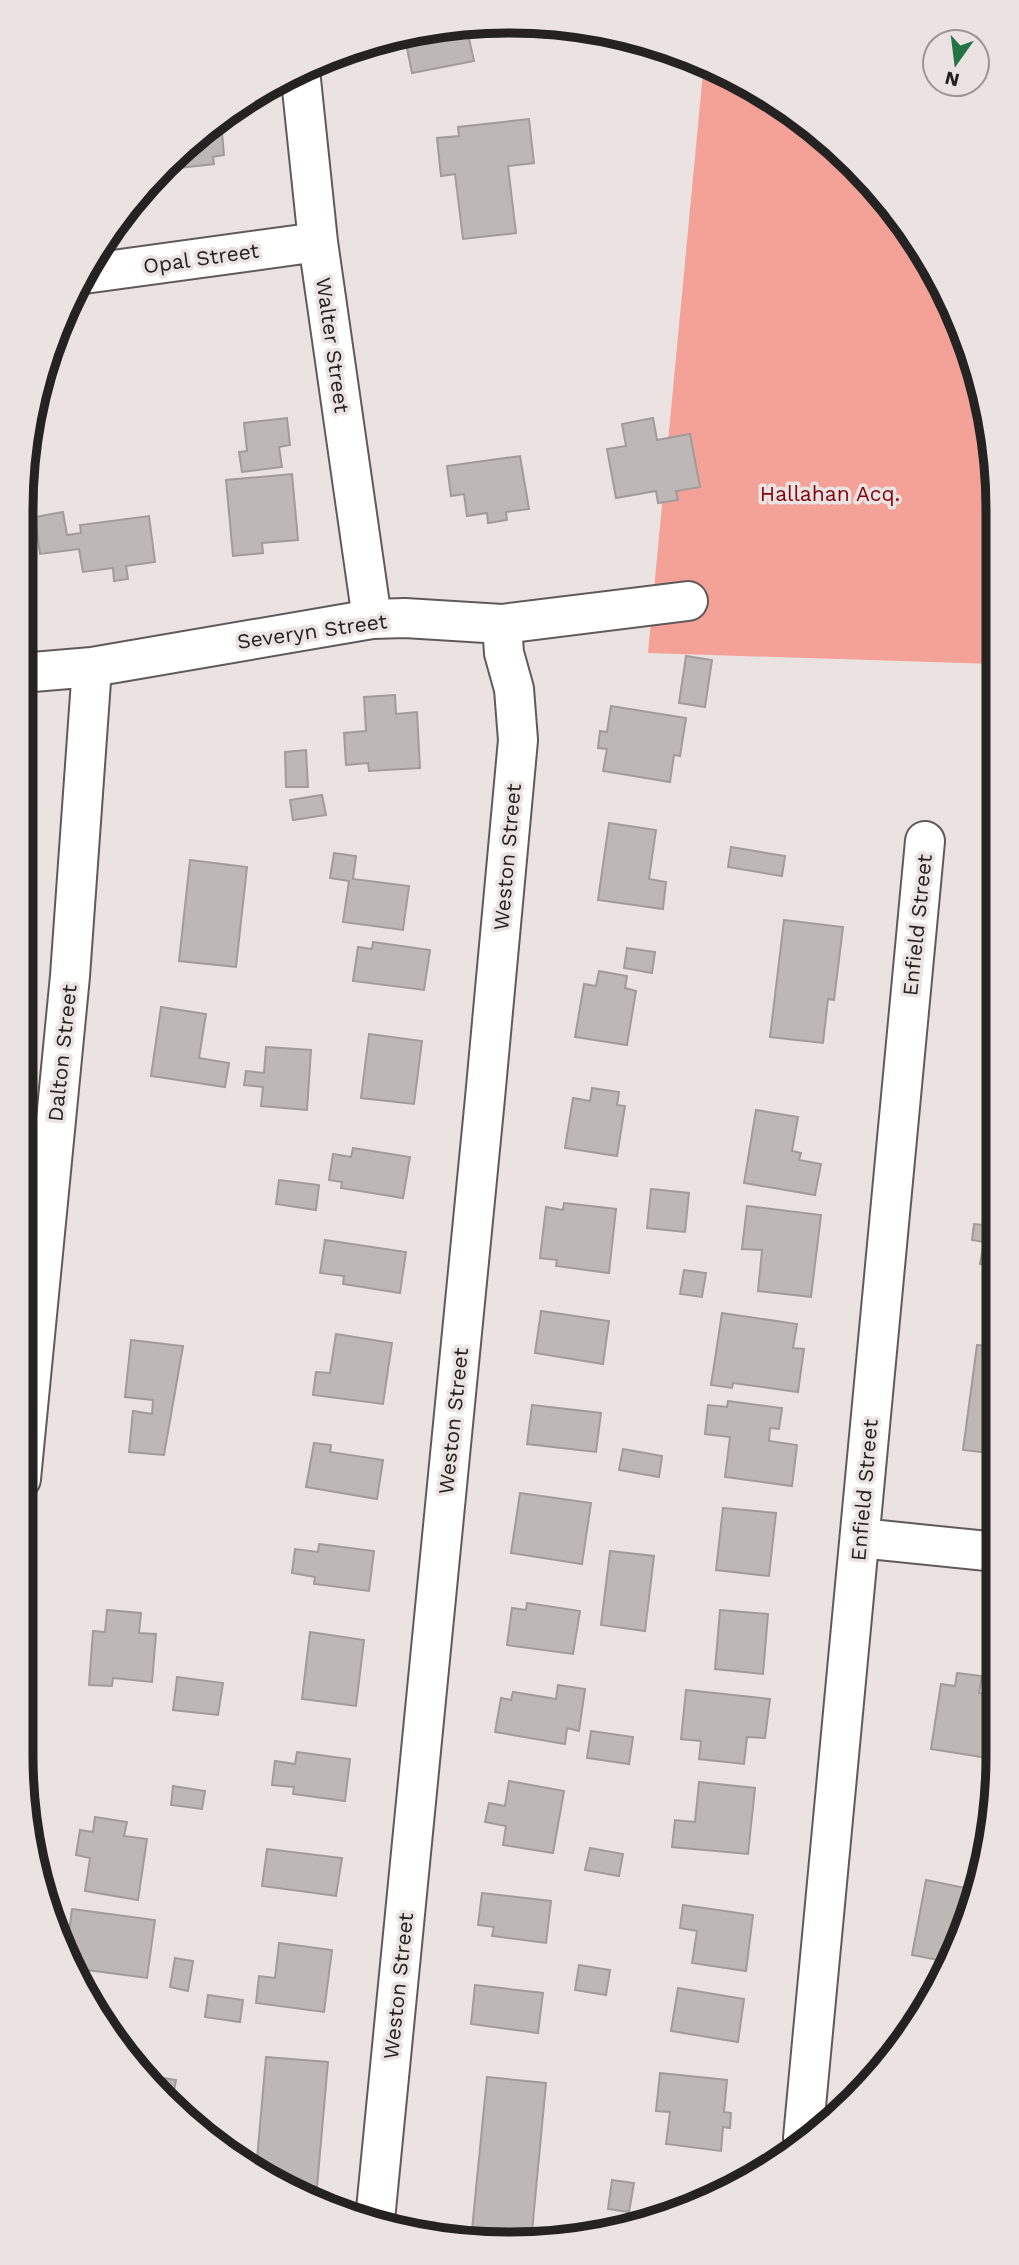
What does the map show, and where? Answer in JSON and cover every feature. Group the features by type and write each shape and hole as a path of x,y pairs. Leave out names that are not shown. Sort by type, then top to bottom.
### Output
{"street":[{"name":"Walter Street","path":"301,81 318,242 372,619"},
{"name":"Opal Street","path":"96,272 318,242"},
{"name":"Severyn Street","path":"33,672 92,667 372,619 405,618 502,624 688,601"},
{"name":"Weston Street","path":"376,2213 515,767 517,740 514,689 504,653 502,624"},
{"name":"Dalton Street","path":"33,1356 70,976 92,667"},
{"name":"Enfield Street","path":"804,2129 925,841"},
{"path":"860,1538 986,1551"}],"green space":[{"name":"Hallahan Acq.","path":"703,75 748,97 824,151 868,195 905,245 937,299 970,386 982,447 986,510 986,664 648,653"}],"building":[{"path":"468,35 474,61 412,73 406,44"},
{"path":"529,119 534,163 508,166 516,233 463,239 455,174 441,176 437,138 459,136 458,127"},
{"path":"222,131 224,155 213,157 214,164 178,168"},
{"path":"287,418 290,445 279,447 282,467 242,472 239,452 247,451 244,423"},
{"path":"653,418 657,440 690,434 700,487 676,491 678,500 658,503 656,491 616,498 607,449 626,446 622,424"},
{"path":"520,456 529,509 506,512 507,520 488,523 487,513 467,516 464,494 451,496 447,466"},
{"path":"292,474 298,540 262,543 263,553 233,556 226,480"},
{"path":"63,512 67,535 81,533 80,525 149,516 155,562 126,566 128,579 114,581 113,568 83,572 79,549 40,554 35,517"},
{"path":"686,656 712,660 705,707 679,703"},
{"path":"395,695 396,714 417,712 420,768 369,771 368,763 346,765 344,733 366,731 364,697"},
{"path":"611,706 686,718 680,756 674,755 670,782 603,771 607,749 598,748 600,731 607,732"},
{"path":"306,750 308,787 286,787 285,752"},
{"path":"322,795 326,815 293,820 290,800"},
{"path":"609,823 656,830 649,879 666,882 663,909 598,900"},
{"path":"731,847 785,856 782,876 728,867"},
{"path":"334,853 356,856 353,879 409,886 403,930 343,922 349,881 330,878"},
{"path":"190,860 247,867 236,967 179,961"},
{"path":"784,920 843,927 834,1000 828,999 823,1043 770,1037"},
{"path":"373,942 430,950 424,990 353,981 358,947 372,949"},
{"path":"627,948 655,952 652,973 624,968"},
{"path":"599,971 627,976 625,988 636,991 627,1045 575,1037 584,984 596,986"},
{"path":"161,1007 206,1014 199,1058 229,1063 225,1087 151,1076"},
{"path":"369,1034 422,1041 414,1104 361,1098"},
{"path":"266,1047 311,1050 307,1110 261,1106 263,1087 244,1085 246,1071 264,1073"},
{"path":"592,1088 619,1092 617,1105 625,1106 617,1156 565,1148 573,1098 590,1101"},
{"path":"756,1110 798,1117 792,1151 801,1153 799,1160 821,1164 815,1195 744,1183"},
{"path":"353,1148 410,1157 403,1198 341,1188 342,1182 329,1180 333,1154 351,1157"},
{"path":"279,1180 319,1185 316,1210 276,1204"},
{"path":"651,1189 689,1193 685,1232 647,1228"},
{"path":"564,1203 616,1209 609,1273 556,1266 557,1260 540,1258 546,1207 563,1210"},
{"path":"747,1206 821,1215 811,1297 758,1291 762,1250 742,1249"},
{"path":"986,1211 986,1265 980,1264 984,1242 972,1240 974,1224 984,1225"},
{"path":"325,1240 406,1252 400,1293 343,1284 344,1276 320,1273"},
{"path":"684,1270 706,1273 702,1297 680,1294"},
{"path":"541,1311 609,1321 603,1364 535,1353"},
{"path":"722,1313 797,1324 793,1348 804,1349 798,1392 733,1383 732,1388 711,1385"},
{"path":"336,1334 392,1343 383,1404 313,1395 316,1372 330,1373"},
{"path":"131,1340 183,1346 164,1455 129,1452 133,1411 152,1414 153,1400 125,1397"},
{"path":"977,1345 986,1346 986,1453 963,1450"},
{"path":"728,1401 782,1408 779,1429 770,1428 769,1441 797,1445 792,1486 725,1477 730,1437 705,1434 708,1405 727,1407"},
{"path":"532,1405 601,1413 596,1452 527,1444"},
{"path":"314,1443 331,1445 330,1452 383,1460 377,1499 306,1487"},
{"path":"623,1449 662,1456 659,1477 619,1470"},
{"path":"520,1493 591,1503 582,1564 511,1553"},
{"path":"723,1508 776,1513 769,1576 716,1570"},
{"path":"319,1544 374,1551 369,1591 314,1584 315,1577 292,1573 295,1549 318,1552"},
{"path":"610,1551 654,1556 645,1631 601,1625"},
{"path":"527,1603 580,1611 573,1654 507,1645 512,1608 526,1610"},
{"path":"107,1610 141,1613 139,1633 156,1634 152,1682 113,1678 112,1686 89,1685 93,1631 105,1632"},
{"path":"720,1610 768,1614 763,1674 715,1669"},
{"path":"310,1632 364,1640 356,1706 302,1699"},
{"path":"957,1673 982,1676 979,1693 986,1694 986,1758 931,1749 941,1684 955,1686"},
{"path":"177,1677 223,1683 218,1715 173,1710"},
{"path":"558,1685 585,1689 579,1731 567,1728 565,1744 495,1732 501,1698 511,1700 513,1692 556,1699"},
{"path":"686,1690 770,1699 765,1738 747,1737 744,1764 699,1759 701,1741 681,1739"},
{"path":"591,1731 633,1737 629,1764 587,1758"},
{"path":"297,1752 350,1759 345,1801 293,1794 294,1787 272,1785 275,1761 295,1764"},
{"path":"509,1781 564,1791 553,1853 503,1845 506,1826 485,1822 489,1803 505,1806"},
{"path":"699,1782 755,1788 748,1854 672,1847 675,1820 695,1822"},
{"path":"173,1786 205,1791 202,1809 171,1805"},
{"path":"95,1817 127,1822 124,1836 147,1839 138,1900 85,1891 90,1858 76,1855 80,1830 93,1832"},
{"path":"590,1848 623,1854 619,1876 585,1870"},
{"path":"267,1849 342,1858 336,1896 262,1886"},
{"path":"926,1880 967,1888 939,1960 912,1955"},
{"path":"482,1893 551,1901 546,1943 492,1936 494,1927 478,1925"},
{"path":"683,1905 753,1915 746,1971 692,1963 697,1931 680,1928"},
{"path":"72,1909 155,1920 147,1978 84,1970 69,1935"},
{"path":"279,1943 332,1950 324,2012 256,2003 259,1976 275,1978"},
{"path":"175,1958 193,1961 188,1991 170,1987"},
{"path":"579,1965 610,1970 606,1995 575,1990"},
{"path":"475,1985 543,1993 538,2033 471,2024"},
{"path":"678,1988 744,1999 738,2042 671,2031"},
{"path":"208,1995 243,2000 240,2022 205,2017"},
{"path":"266,2057 328,2062 317,2191 257,2159"},
{"path":"660,2073 727,2080 724,2112 731,2113 730,2128 723,2127 721,2151 666,2144 670,2112 656,2111"},
{"path":"158,2077 176,2080 174,2093"},
{"path":"487,2077 546,2083 532,2231 472,2230"},
{"path":"612,2180 634,2183 629,2212 608,2209"}]}
